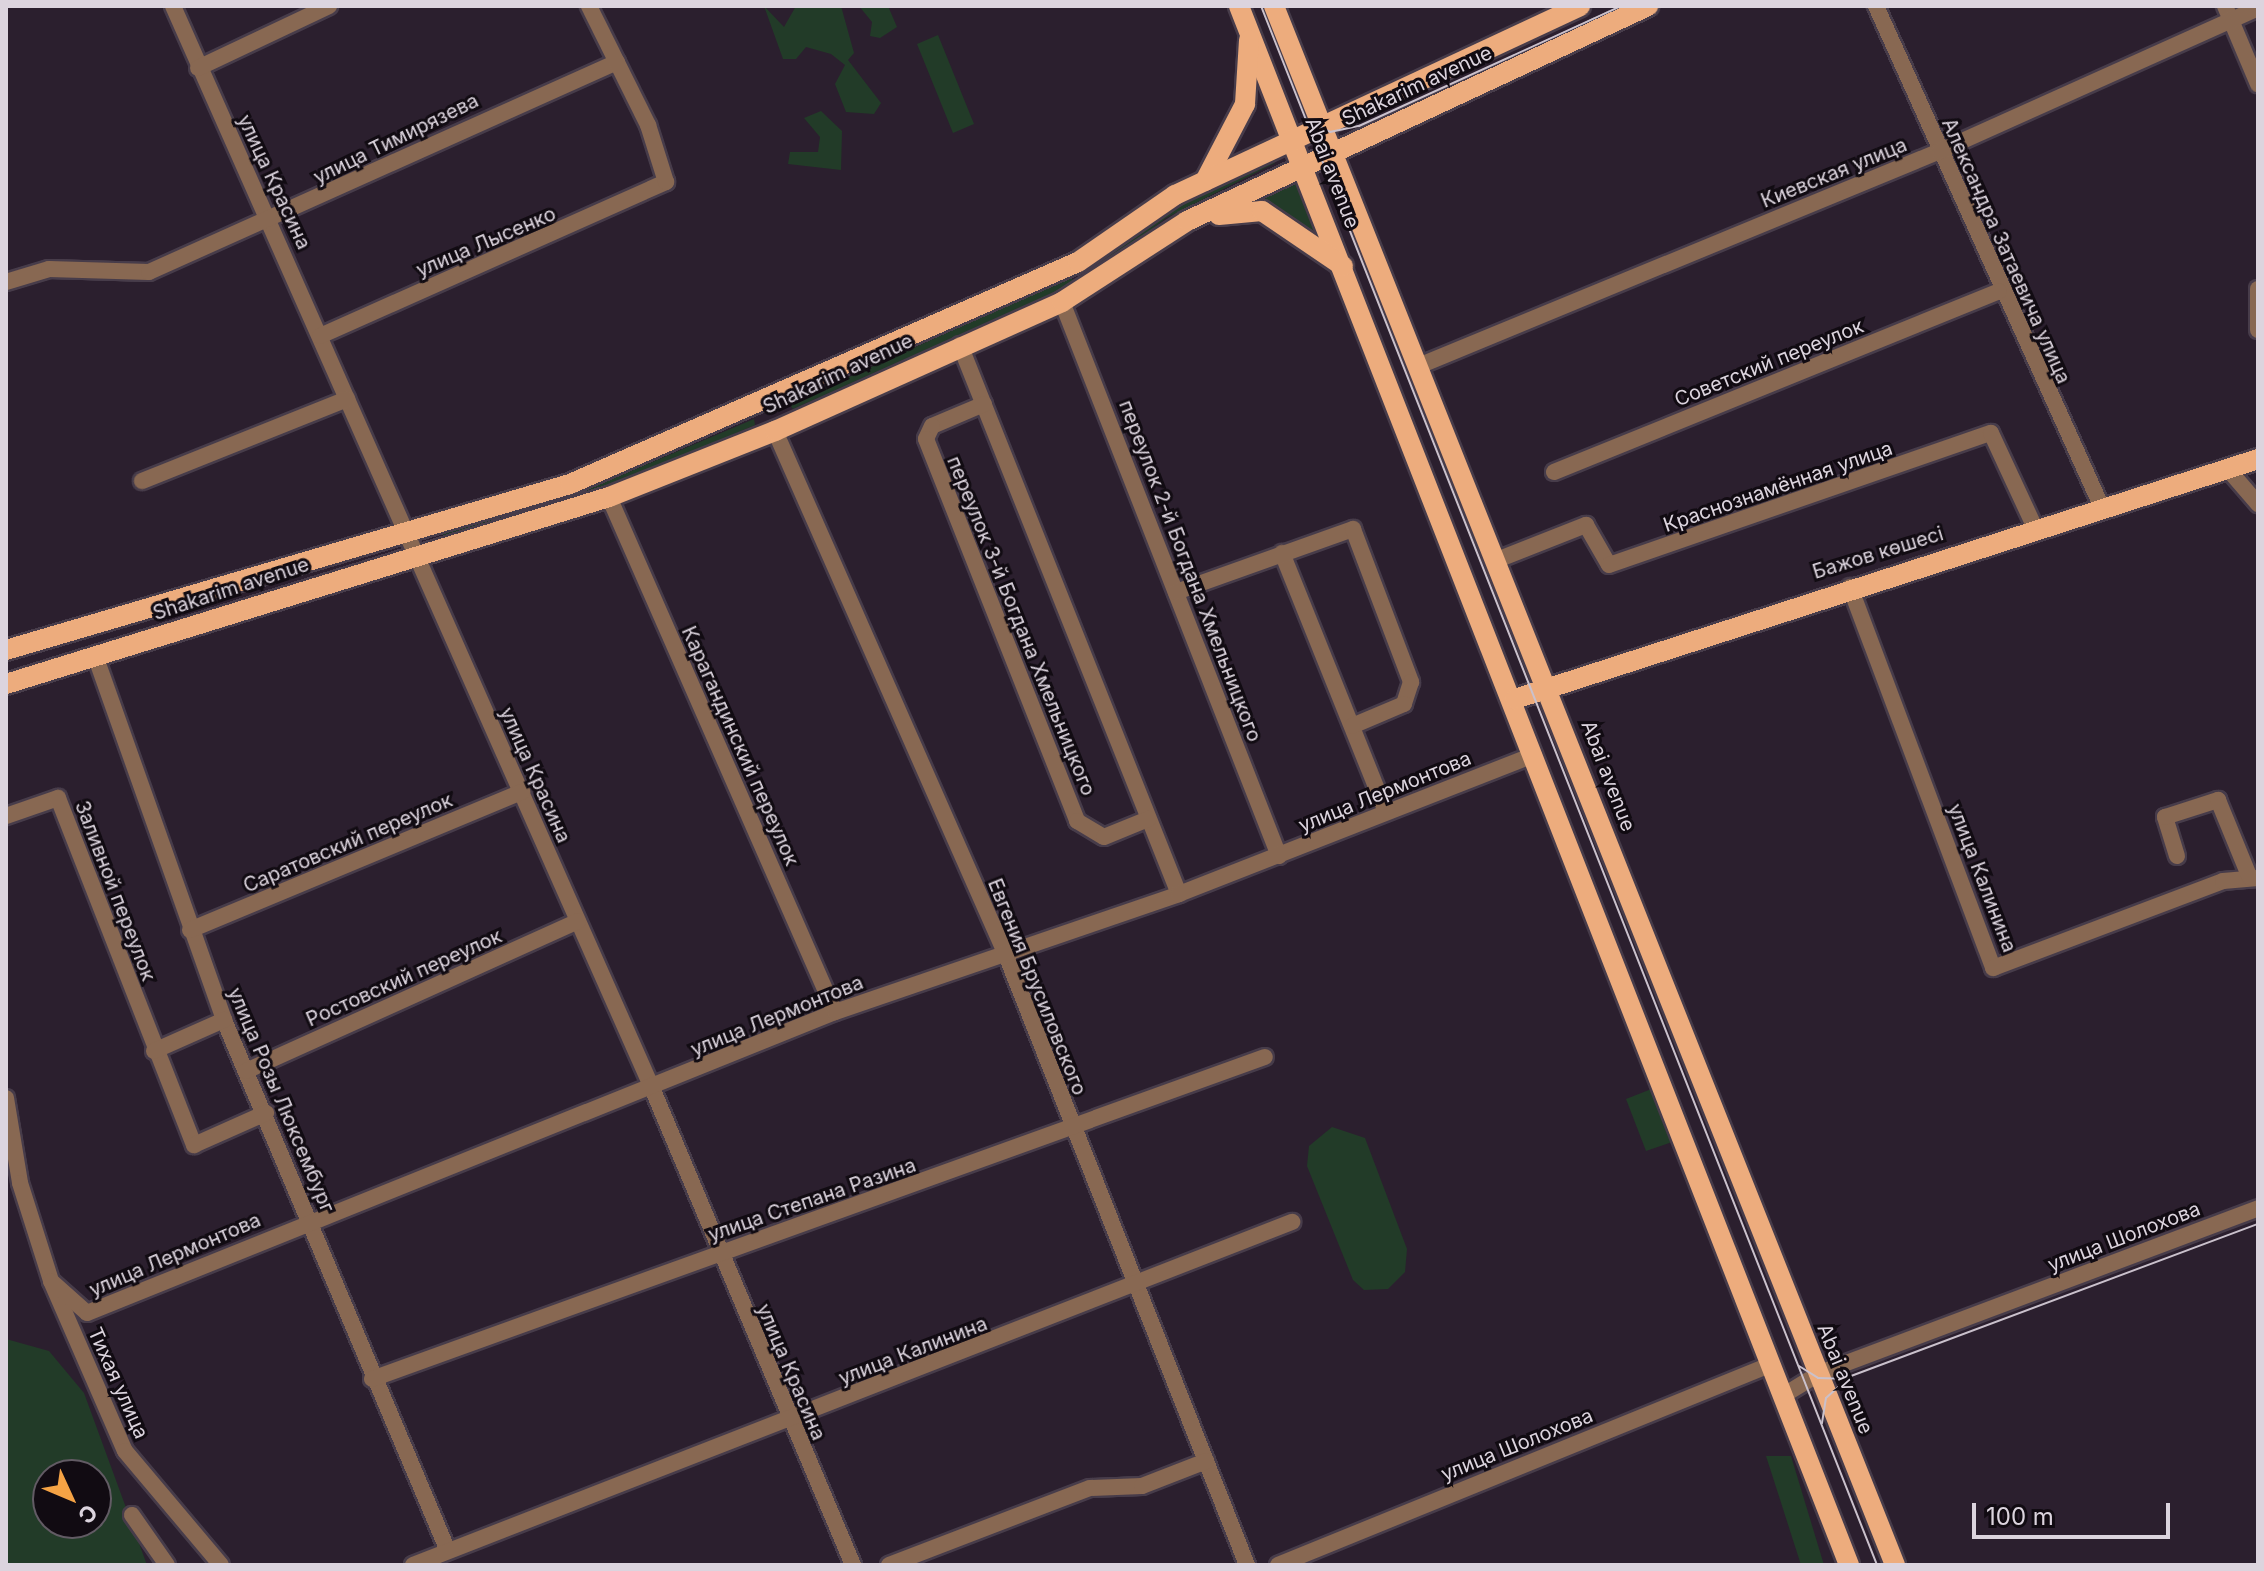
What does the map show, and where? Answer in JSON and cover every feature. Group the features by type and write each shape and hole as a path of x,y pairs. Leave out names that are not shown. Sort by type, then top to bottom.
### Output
{"main road":[{"name":"Abai avenue","path":"1239,6 1515,699 1534,755 1849,1565"},
{"name":"Abai avenue","path":"1274,6 1421,365 1895,1565"},
{"name":"Shakarim avenue","path":"16,648 570,484 767,402 1078,262 1205,181 1580,6"},
{"name":"Shakarim avenue","path":"6,684 609,497 775,431 960,345 1062,302 1196,217 1303,164 1648,6"},
{"path":"1205,181 1245,104 1250,32"},
{"path":"1196,217 1262,211 1343,266"},
{"path":"1078,262 1091,285"},
{"path":"767,402 775,431"},
{"name":"Бажов көшесі","path":"1515,699 1850,587 2258,459"},
{"path":"16,648 34,676"}],"street":[{"name":"улица Красина","path":"173,6 198,68 274,221 414,555 652,1088 789,1422 853,1565"},
{"path":"198,68 329,6"},
{"path":"589,6 617,62"},
{"name":"Александра Затаевича улица","path":"1876,6 1999,291 2103,510"},
{"name":"Киевская улица","path":"1421,365 1940,151 2228,13 2258,8"},
{"path":"2228,13 2258,84"},
{"name":"улица Лысенко","path":"320,336 666,182 617,62"},
{"name":"улица Тимирязева","path":"6,282 49,269 149,272 274,221 442,136 617,62"},
{"path":"2258,289 2258,330"},
{"name":"Советский переулок","path":"1554,472 1999,291"},
{"name":"переулок 2-й Богдана Хмельницкого","path":"1062,302 1279,856"},
{"path":"960,345 1179,894"},
{"path":"142,481 347,399"},
{"name":"переулок 3-й Богдана Хмельницкого","path":"984,404 932,426 926,439 937,469 1077,821 1104,837 1148,819"},
{"name":"Евгения Брусиловского","path":"775,431 1006,955 1247,1565"},
{"name":"Краснознамённая улица","path":"1497,560 1586,525 1609,565 1991,433 2036,530"},
{"path":"2227,468 2258,504"},
{"name":"Карагандинский переулок","path":"609,497 835,1012"},
{"path":"1176,592 1353,529 1411,682 1404,704 1352,726"},
{"path":"1282,553 1386,812"},
{"name":"улица Калинина","path":"1850,587 1993,968 2223,881 2254,878"},
{"name":"улица Розы Люксембург","path":"96,658 224,1020 311,1220 372,1379 448,1551"},
{"name":"улица Лермонтова","path":"51,1281 87,1313 311,1220 652,1088 835,1012 1179,894 1534,755"},
{"name":"Саратовский переулок","path":"190,930 522,792"},
{"name":"Заливной переулок","path":"6,816 58,798 154,1051 194,1145 266,1113"},
{"path":"2177,856 2165,817 2218,800 2254,878"},
{"name":"Ростовский переулок","path":"246,1071 578,921"},
{"path":"154,1051 224,1020"},
{"name":"улица Степана Разина","path":"372,1379 720,1253 1073,1131 1265,1057"},
{"name":"Тихая улица","path":"6,1098 20,1183 51,1281 125,1451 221,1565"},
{"name":"улица Шолохова","path":"1784,1395 1817,1374 2258,1208"},
{"name":"улица Калинина","path":"413,1565 789,1422 1292,1222"},
{"name":"улица Шолохова","path":"1278,1565 1772,1364"},
{"path":"889,1565 1090,1488 1142,1486 1206,1461"},
{"path":"132,1515 167,1565"}],"green space":[{"path":"764,6 784,27 796,6 841,6 854,53 848,60 881,103 874,114 846,112 835,84 845,65 831,54 806,47 796,59 783,59"},
{"path":"859,6 888,6 897,27 880,38 870,36 872,22"},
{"path":"938,35 974,124 953,133 917,44"},
{"path":"821,111 842,131 841,170 788,164 790,152 818,152 820,137 804,118"},
{"path":"1272,156 1275,163 1166,218 1100,269 1097,264 1164,213"},
{"path":"1294,180 1318,240 1271,207 1240,203"},
{"path":"1071,277 1075,283 793,409 789,404"},
{"path":"754,419 755,425 627,480 445,539 442,533 624,474"},
{"path":"1659,1086 1678,1140 1646,1151 1626,1099"},
{"path":"1332,1127 1365,1138 1407,1249 1405,1272 1388,1289 1364,1290 1353,1280 1307,1166 1309,1146"},
{"path":"6,1339 49,1351 84,1393 108,1459 32,1459 32,1539 112,1539 112,1469 147,1565 6,1565"},
{"path":"1766,1456 1791,1456 1824,1565 1801,1565"}],"tram line":[{"path":"1261,6 1877,1565"},
{"path":"1307,119 1330,132 1359,126 1621,6"},
{"path":"1799,1366 1818,1378 1843,1379 2258,1224"},
{"path":"1822,1423 1826,1398 1848,1378"}]}
